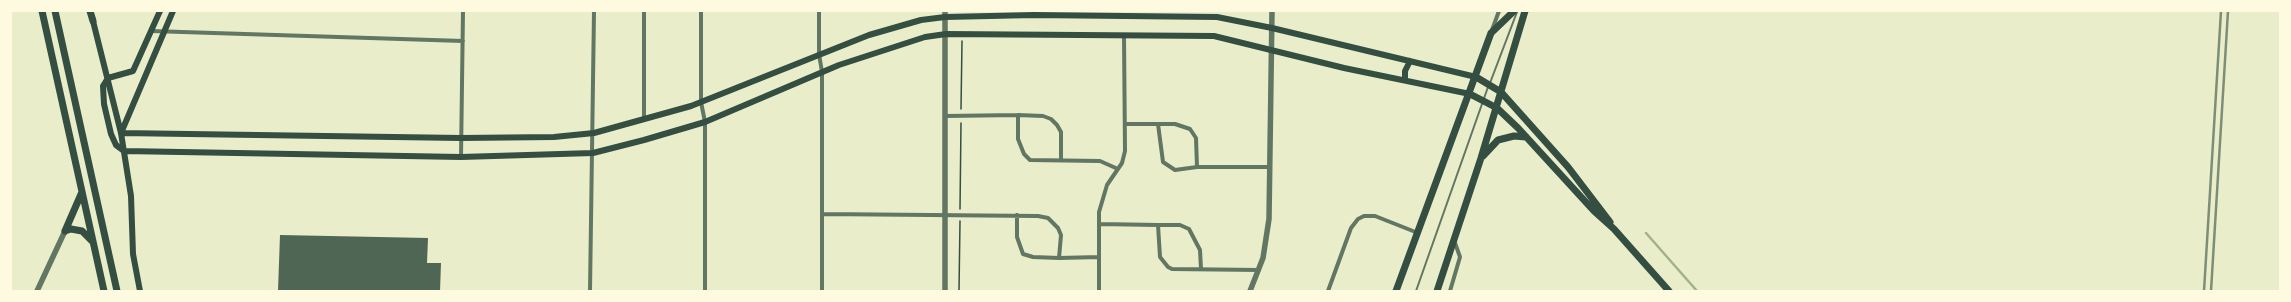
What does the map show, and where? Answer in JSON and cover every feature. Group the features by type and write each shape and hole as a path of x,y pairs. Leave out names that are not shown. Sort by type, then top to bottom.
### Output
{"main road":[{"path":"42,11 104,291"},
{"path":"55,11 117,291"},
{"path":"91,11 121,133 131,196 133,254 140,291"},
{"path":"160,11 133,71 125,75 108,78 103,86 104,104 113,137 116,145 124,151 461,157 593,152 644,140 705,122 845,62 925,37 946,34 1214,36 1470,94 1497,108 1526,137 1594,211 1614,229"},
{"path":"121,133 173,11"},
{"path":"1396,291 1470,94 1491,33 1514,11"},
{"path":"1437,291 1497,108 1524,11"},
{"path":"121,133 461,138 554,136 594,133 644,120 701,102 879,31 945,14 1188,14 1217,17 1272,28 1476,77 1489,84 1501,92 1568,167 1614,229 1669,291"},
{"path":"1405,80 1405,71 1410,61"},
{"path":"1481,158 1498,140 1514,136 1526,137"},
{"path":"65,231 82,192"},
{"path":"65,231 71,229 82,231 93,242"}],"street":[{"path":"461,157 463,11"},
{"path":"590,291 594,133 594,11"},
{"path":"644,11 644,120"},
{"path":"701,11 701,102 705,122 705,291"},
{"path":"819,11 819,54 822,72 822,291"},
{"path":"1250,291 1259,270 1268,235 1270,49 1272,11"},
{"path":"1491,33 1499,11"},
{"path":"945,14 945,291"},
{"path":"152,31 463,41"},
{"path":"1099,291 1099,212 1107,185 1118,169 1125,151 1124,36"},
{"path":"1018,115 1018,139 1024,154 1030,160 1038,161 1061,159 1104,161 1118,169"},
{"path":"945,116 1043,116 1051,119 1061,132 1061,159"},
{"path":"1125,124 1175,124 1190,128 1196,138 1198,168"},
{"path":"1158,124 1163,162 1175,170 1198,168 1269,167"},
{"path":"822,214 1038,216 1053,222 1061,235 1059,258"},
{"path":"1017,215 1017,237 1023,254 1033,257 1099,257"},
{"path":"1328,291 1351,228 1358,219 1364,216 1375,216 1418,233"},
{"path":"1099,224 1180,225 1189,229 1200,250 1201,269"},
{"path":"1158,225 1160,257 1164,264 1172,269 1259,270"},
{"path":"37,291 65,231"},
{"path":"1450,291 1460,257 1454,240"}],"lane":[{"path":"1416,291 1489,84 1516,19 1517,11"},
{"path":"1516,19 1524,11"}],"path":[{"path":"959,291 962,34"}],"building":[{"path":"280,235 428,238 427,263 441,263 440,291 278,291"}],"waterway":[{"path":"1646,233 1697,291"}],"railway":[{"path":"2204,291 2221,11"},
{"path":"2211,291 2228,11"}]}
